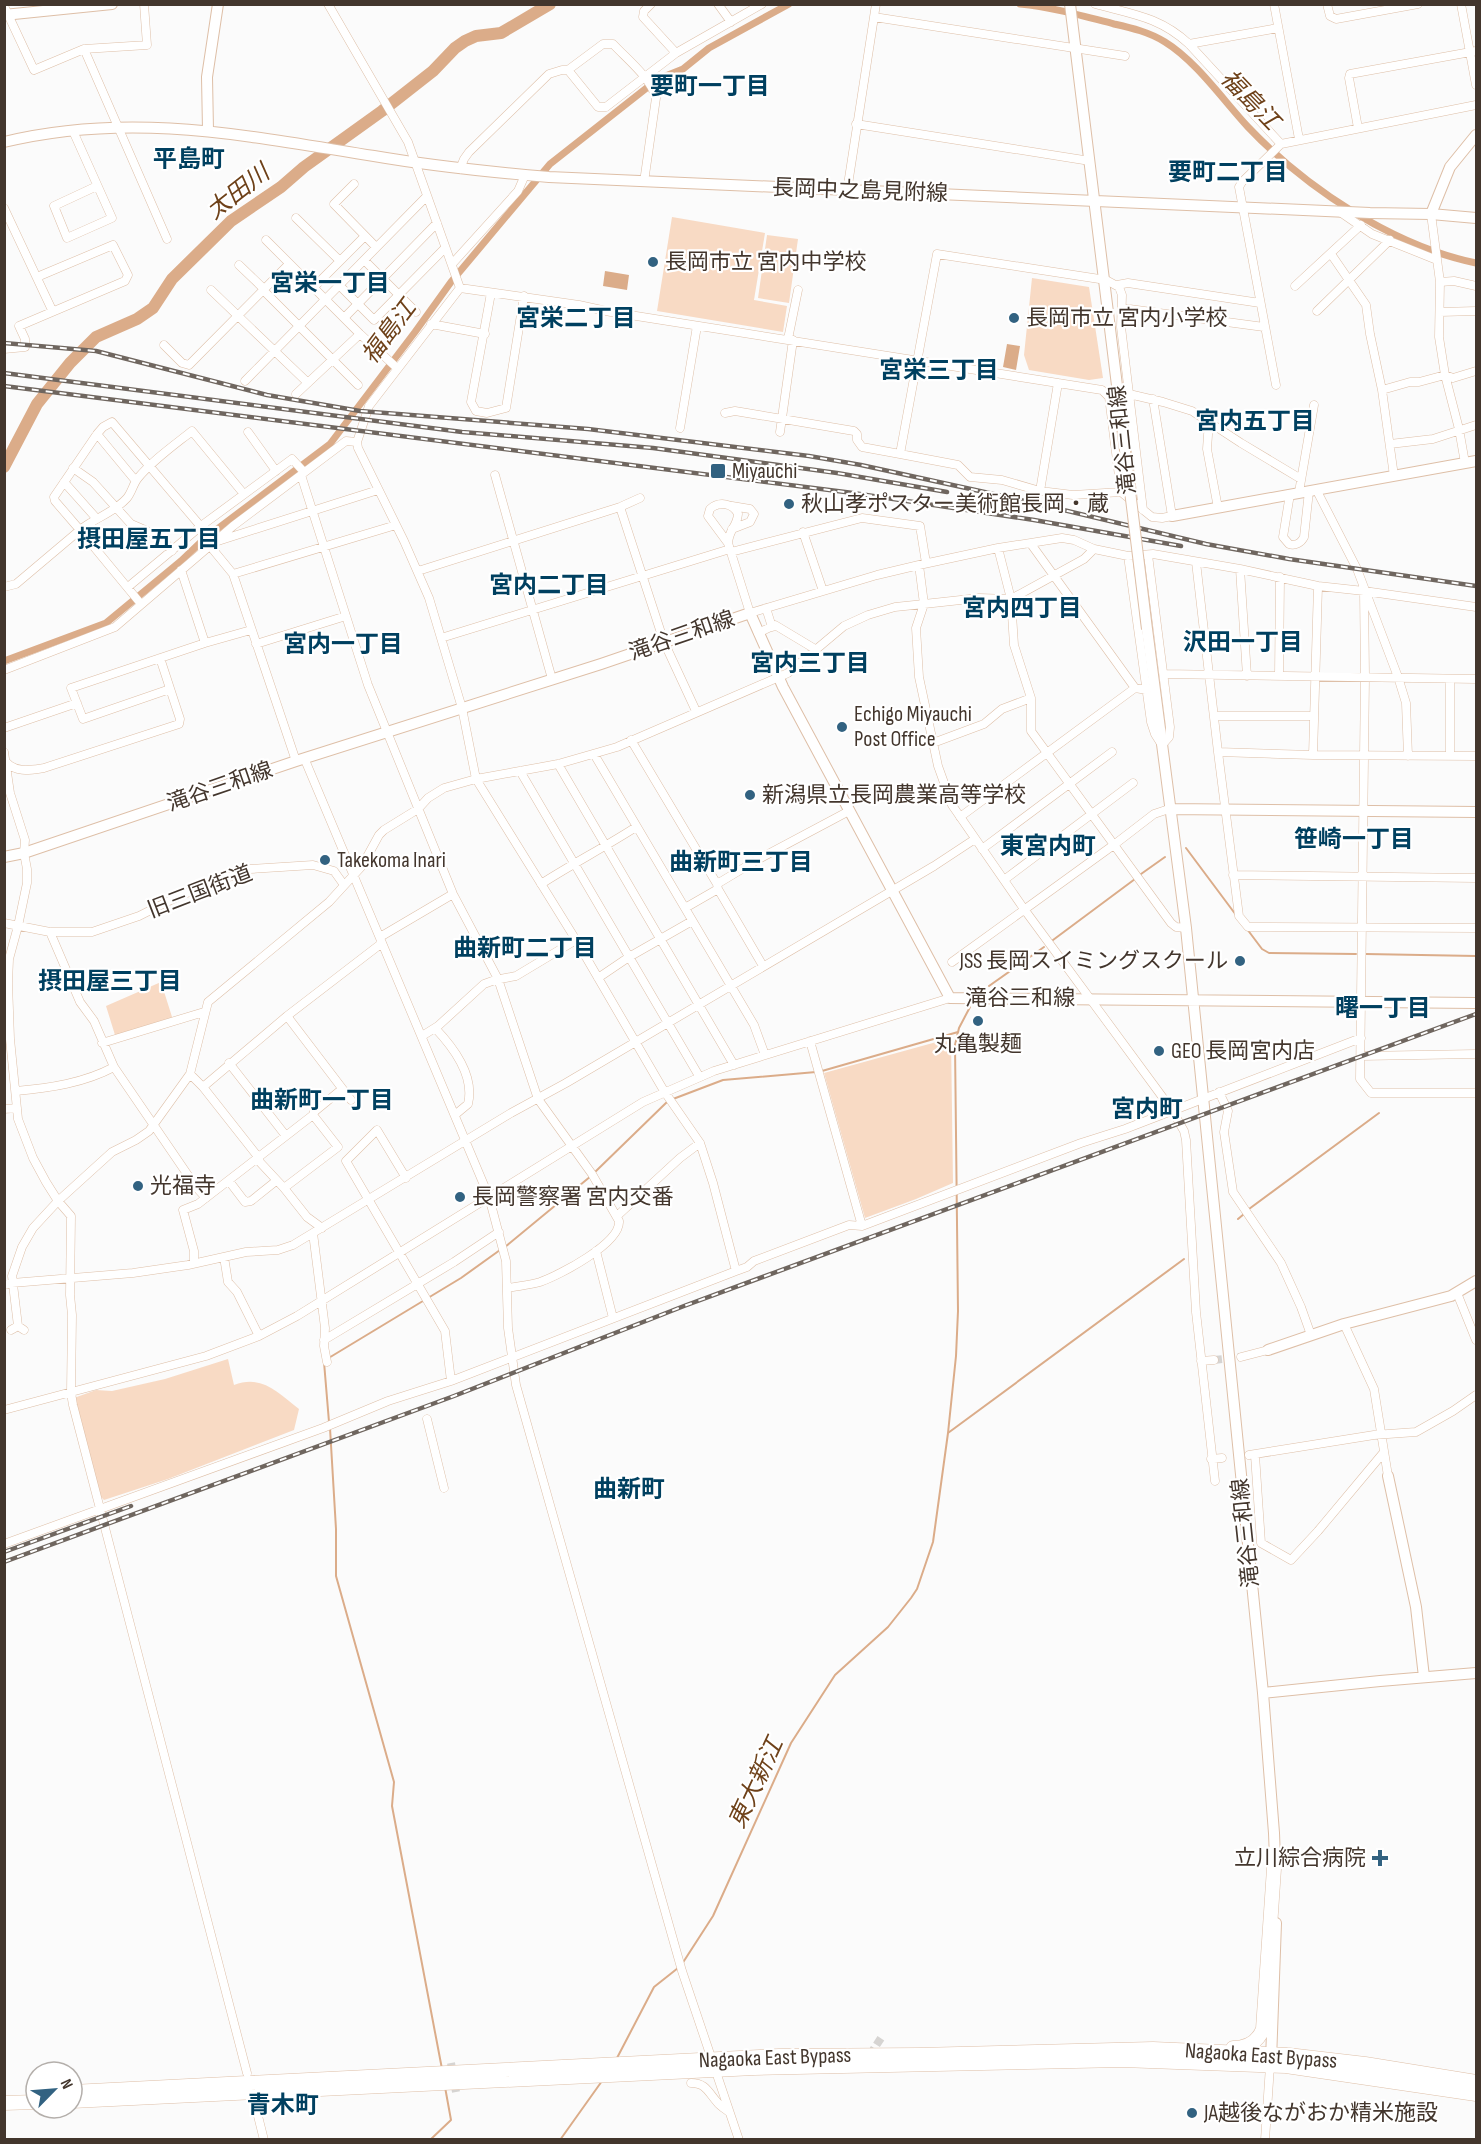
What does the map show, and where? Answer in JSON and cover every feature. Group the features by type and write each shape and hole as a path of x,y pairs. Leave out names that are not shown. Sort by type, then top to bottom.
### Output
{"highway":[{"path":"1153,2049 1204,2046 1239,2048 1254,2043 1260,2037 1265,2021 1275,1854"},
{"name":"Nagaoka East Bypass","path":"84,2100 714,2065 779,2056 1153,2049 1270,2061 1286,2066 1476,2094"},
{"name":"Nagaoka East Bypass","path":"84,2091 714,2065 1111,2060 1270,2061 1287,2055 1365,2064 1476,2082"},
{"path":"4,2094 24,2094"},
{"path":"4,2103 24,2102"}],"main road":[{"path":"6,12 112,4"},
{"path":"4,142 116,127 208,130 207,77 218,4"},
{"name":"滝谷三和線","path":"1070,4 1106,280 1169,809 1186,928 1263,1694 1275,1854 1276,1938 1270,2061"},
{"name":"長岡中之島見附線","path":"208,130 415,163 549,177 1243,208 1431,214"},
{"path":"1476,135 1450,167 1431,214 1476,218"},
{"path":"1172,516 1471,462"},
{"name":"滝谷三和線","path":"4,857 750,613 779,677 950,998 1193,1000"},
{"path":"1169,809 1476,812"},
{"path":"1193,1000 1476,1003"},
{"path":"1268,1350 1344,1324 1457,1293 1476,1281"},
{"path":"1388,1476 1416,1607 1424,1677"},
{"path":"1263,1694 1476,1673"}],"street":[{"path":"6,12 34,70 84,49 147,45 144,4"},
{"path":"328,4 399,126 415,163 459,284 491,293 524,296 697,326 791,339 1102,390 1109,398 1120,492"},
{"path":"651,4 644,10 643,17 676,53"},
{"path":"718,4 731,22"},
{"path":"568,70 598,107 606,107 646,80 676,53 762,4"},
{"path":"847,191 876,4"},
{"path":"1095,4 1111,6 1154,20 1172,29 1189,44 1279,146"},
{"path":"1274,4 1299,139"},
{"path":"1327,4 1330,16 1336,19 1418,4"},
{"path":"1461,4 1473,52 1476,85"},
{"path":"874,17 1125,56"},
{"path":"1189,44 1278,28"},
{"path":"460,169 469,152 549,74 568,70 603,44 608,43 613,44 646,80 656,98 644,182"},
{"path":"84,49 116,127 167,239"},
{"path":"1358,128 1348,78 1350,75 1473,52"},
{"path":"1276,385 1239,187 1242,182 1279,146 1299,139 1476,105"},
{"path":"856,124 1090,161"},
{"path":"73,131 112,218 67,238 54,206 97,186"},
{"path":"453,267 518,191 525,175"},
{"path":"354,184 334,204 376,247"},
{"path":"245,381 427,196"},
{"path":"4,208 52,310"},
{"path":"1344,212 1372,234 1437,258"},
{"path":"1431,214 1440,282 1439,338 1445,375 1459,429 1471,462"},
{"path":"296,218 340,261"},
{"path":"344,318 437,223"},
{"path":"1295,286 1361,225"},
{"path":"314,287 365,236"},
{"path":"266,240 396,368"},
{"path":"1317,311 1390,240"},
{"path":"4,349 25,347 25,339 19,326 125,280 128,275 113,246 37,277"},
{"path":"339,285 374,320 446,248"},
{"path":"900,454 937,254 1106,280 1117,285 1121,290 1121,327 1143,510"},
{"path":"1331,254 1366,305 1382,390 1394,476"},
{"path":"364,260 416,312"},
{"path":"164,345 182,363 189,364 289,264"},
{"path":"239,265 358,385"},
{"path":"1440,282 1454,281 1476,286"},
{"path":"1117,285 1128,283 1260,303"},
{"path":"459,284 369,406 357,442 418,570 462,708 476,779 576,940 664,1091 700,1143 736,1271"},
{"path":"211,290 308,383"},
{"path":"780,432 798,290"},
{"path":"491,293 471,402 476,411 487,413 506,408 524,296"},
{"path":"1122,308 1264,327"},
{"path":"1440,312 1476,311"},
{"path":"430,324 484,334"},
{"path":"680,428 697,326"},
{"path":"296,394 360,334"},
{"path":"1382,390 1445,375 1453,378 1476,370"},
{"path":"1040,491 1058,383"},
{"path":"1129,394 1192,411 1301,479"},
{"path":"724,413 735,411 854,431 862,447 958,465 970,477 1002,480 1040,491 1073,495 1120,492 1152,517 1162,518 1172,516 1153,399"},
{"path":"1304,492 1283,537 1288,544 1296,545 1304,537 1304,492 1301,479 1314,405"},
{"path":"1209,421 1207,449 1218,508"},
{"path":"140,603 55,501 56,492 97,435 110,422 115,424 202,527 233,574 256,644 300,761 354,873 489,1197 506,1261 507,1317 516,1385 682,1971 739,2139"},
{"path":"1390,444 1433,439 1476,425"},
{"path":"4,588 16,584 80,530 103,517 127,498 135,480 192,431 243,493"},
{"path":"248,432 276,471"},
{"path":"97,435 135,480"},
{"path":"4,670 108,630 302,472 346,441 357,442"},
{"path":"130,591 172,551 243,493 292,459 295,461 302,472 311,510 368,685 453,894 498,979 538,1099 617,1216 620,1227 617,1233 596,1251 565,1270 540,1282 507,1288"},
{"path":"73,468 93,482 131,524 161,537 172,551"},
{"path":"495,475 552,679"},
{"path":"64,482 97,519"},
{"path":"212,543 378,490"},
{"path":"1304,492 1319,495 1352,558 1406,703 1407,756"},
{"path":"418,570 620,507 640,498"},
{"path":"732,529 750,522 754,514 750,509 718,504 712,507 708,513 711,522 729,548 750,613 922,564 998,548 1068,538 1094,549 1128,556 1148,555 1196,562 1318,586 1476,607"},
{"path":"729,548 729,532 738,514 731,506"},
{"path":"620,507 664,642 696,711"},
{"path":"441,638 729,548 862,518 920,526 924,604 916,628 919,677 933,743 952,805 1024,909 1172,1110 1184,1131 1196,1312 1215,1481"},
{"path":"233,574 396,525"},
{"path":"803,532 823,591"},
{"path":"1031,544 1135,688 1147,690"},
{"path":"998,548 1011,599 1014,645 1032,698 1031,731 1171,923 1176,927 1186,928"},
{"path":"18,1328 8,1284 28,1234 58,1201 112,1152 136,1140 153,1125 190,1074 208,1002 329,902 366,860 384,830 418,809 428,798 440,790 476,779 558,764 631,740 788,673 844,626 868,615 895,607 979,598 1011,599 1084,559 1094,549"},
{"path":"1128,556 1152,722 1155,735 1162,745 1169,737 1170,727 1148,555"},
{"path":"1196,562 1239,916 1248,927 1476,928"},
{"path":"1240,569 1247,676"},
{"path":"181,570 205,643"},
{"path":"1279,676 1280,577"},
{"path":"1313,755 1318,586"},
{"path":"1364,591 1364,811 1360,1078 1371,1094 1476,1093"},
{"path":"766,608 772,627"},
{"path":"256,644 346,616"},
{"path":"758,633 772,627 780,627 815,648"},
{"path":"170,689 83,719 71,688 251,630"},
{"path":"6,762 15,769 44,768 177,726 180,719 160,658"},
{"path":"1164,674 1476,679"},
{"path":"1450,679 1450,756"},
{"path":"960,817 1135,688"},
{"path":"933,743 984,724 1002,709 1032,698"},
{"path":"4,728 78,703"},
{"path":"1215,716 1314,716"},
{"path":"631,740 763,966"},
{"path":"4,752 10,793 25,840 24,852 27,869 27,883 9,959 10,1039 17,1108 21,1129 33,1158 58,1201 67,1210 72,1222 70,1246 71,1393 99,1511 247,2073"},
{"path":"982,849 1112,752"},
{"path":"1218,752 1476,756"},
{"path":"594,754 754,1025 765,1055"},
{"path":"558,764 734,1065"},
{"path":"520,771 699,1076"},
{"path":"1004,879 1133,783"},
{"path":"952,962 1154,814 1169,809"},
{"path":"685,908 765,856 849,811"},
{"path":"541,884 636,827"},
{"path":"8,1284 132,1273 246,1252 285,1249 893,891 975,839"},
{"name":"旧三国街道","path":"4,923 50,932 92,932 139,916 179,896 250,868 313,865 333,871 344,885"},
{"path":"1233,875 1476,878"},
{"path":"203,1087 381,940 453,894"},
{"path":"598,978 629,957 692,921"},
{"path":"50,932 76,994 94,1021 114,1067 196,1187 206,1198"},
{"path":"422,1036 435,1028 479,988 490,981 516,976 576,940"},
{"path":"4,1410 199,1359 259,1336 320,1302 571,1145 664,1091 699,1076 950,998"},
{"path":"102,1043 204,1012"},
{"path":"287,1016 351,1100"},
{"path":"435,1028 458,1057 465,1071 469,1089 468,1104 456,1114"},
{"path":"4,1544 323,1428 388,1401 451,1381 747,1267 754,1261 849,1225 862,1226 1361,1038"},
{"path":"810,1041 862,1226"},
{"path":"1361,1056 1476,1054"},
{"path":"230,1064 286,1136"},
{"path":"16,1091 58,1086 94,1077 114,1067"},
{"path":"190,1074 203,1087 276,1181 307,1217 322,1228"},
{"path":"194,1263 194,1251 183,1210 206,1198 230,1181 342,1089"},
{"path":"1219,1092 1228,1111 1224,1132 1233,1192 1281,1263 1311,1335"},
{"path":"4,1109 17,1108"},
{"path":"284,1188 338,1147 313,1115"},
{"path":"406,1178 377,1130 346,1161 445,1331 451,1381"},
{"path":"617,1216 680,1158 700,1143"},
{"path":"230,1181 245,1202 251,1201 276,1181"},
{"path":"324,1340 499,1232"},
{"path":"313,1233 320,1302 324,1317 327,1362"},
{"path":"596,1251 613,1318"},
{"path":"224,1257 228,1282 237,1292 259,1336"},
{"path":"1457,1293 1476,1340"},
{"path":"1344,1324 1374,1389 1388,1476"},
{"path":"1241,1358 1268,1350"},
{"path":"1201,1361 1214,1359"},
{"path":"1384,1452 1291,1560 1261,1543 1252,1455 1382,1434 1416,1432 1476,1395"},
{"path":"427,1419 444,1488"},
{"path":"1211,1459 1222,1458"},
{"path":"1265,2139 1270,2061"},
{"path":"691,2083 699,2083 708,2088 716,2101 730,2113"},
{"path":"255,2104 264,2139"}],"shaded area":[{"path":"672,217 765,233 754,300 787,306 783,332 657,311"},
{"path":"767,235 798,239 789,303 758,298"},
{"path":"605,271 629,275 627,290 603,286"},
{"path":"1032,278 1089,287 1103,378 1089,380 1029,370 1024,355"},
{"path":"1007,344 1020,346 1016,370 1003,367"},
{"path":"161,982 173,1020 115,1035 106,1006"},
{"path":"951,1038 953,1183 865,1218 824,1073"},
{"path":"228,1359 234,1385 244,1382 261,1384 277,1391 299,1409 294,1430 168,1479 104,1500 100,1496 74,1398 96,1390 112,1391 165,1379"}],"waterway":[{"name":"太田川","path":"4,467 37,404 70,363 96,337 137,319 153,308 172,279 231,221 281,187 304,167 382,111 433,71 465,41 476,36 501,33 550,4"},
{"name":"福島江","path":"4,661 106,623 204,539 330,444 451,282 550,164 658,79 683,69 709,48 789,4"},
{"name":"福島江","path":"1020,4 1079,15 1134,29 1159,39 1188,60 1271,150 1324,192 1383,229 1445,255 1476,263"},
{"path":"1186,848 1236,915"},
{"path":"1141,874 1165,857"},
{"path":"1053,940 1135,879"},
{"path":"1247,929 1262,949 1269,953 1356,954"},
{"path":"989,986 1044,947"},
{"path":"1366,954 1476,956"},
{"name":"東大新江","path":"682,1964 713,1916 791,1743 835,1675 888,1627 911,1598 917,1589 933,1542 948,1433 958,1311 955,1045 959,1028 970,1007"},
{"path":"822,1071 958,1032"},
{"path":"673,1099 723,1080 816,1072"},
{"path":"595,1172 668,1101"},
{"path":"1249,1209 1379,1113"},
{"path":"505,1247 591,1176"},
{"path":"1238,1219 1244,1214"},
{"path":"327,1359 461,1278 500,1250"},
{"path":"948,1433 1184,1259"},
{"path":"324,1362 329,1422"},
{"path":"330,1428 336,1529 336,1576 394,1782 392,1806 442,2069"},
{"name":"東大新江","path":"617,2058 654,1987 678,1968"},
{"name":"東大新江","path":"560,2140 602,2081"},
{"path":"430,2140 451,2120 445,2087"}],"tunnel":[{"path":"1214,1360 1241,1357"},
{"path":"870,2055 881,2038"},
{"path":"451,2063 456,2092"}],"railway":[{"path":"4,343 96,351 267,395 360,411 588,429 809,456 1030,502 1206,544 1289,559 1476,586"},
{"path":"4,373 462,432 653,448 837,473 947,492"},
{"path":"4,386 853,493 1034,520 1181,546"},
{"path":"4,1562 454,1396 684,1306 1476,1014"},
{"path":"4,1552 131,1506"}],"place":[{"name":"長岡市立 宮内中学校","path":"653,262"},
{"name":"長岡市立 宮内小学校","path":"1014,318"},
{"name":"Miyauchi","path":"718,471"},
{"name":"秋山孝ポスター美術館長岡・蔵","path":"789,504"},
{"name":"Echigo Miyauchi Post Office","path":"842,727"},
{"name":"新潟県立長岡農業高等学校","path":"750,795"},
{"name":"Takekoma Inari","path":"325,860"},
{"name":"JSS 長岡スイミングスクール","path":"1240,961"},
{"name":"丸亀製麺","path":"978,1021"},
{"name":"GEO 長岡宮内店","path":"1159,1051"},
{"name":"光福寺","path":"138,1186"},
{"name":"長岡警察署 宮内交番","path":"460,1197"},
{"name":"立川綜合病院","path":"1380,1858"},
{"name":"JA越後ながおか精米施設","path":"1192,2113"}],"district":[{"name":"要町一丁目","path":"710,86"},
{"name":"平島町","path":"189,159"},
{"name":"要町二丁目","path":"1228,172"},
{"name":"宮栄一丁目","path":"330,283"},
{"name":"宮栄二丁目","path":"576,318"},
{"name":"宮栄三丁目","path":"939,370"},
{"name":"宮内五丁目","path":"1255,421"},
{"name":"摂田屋五丁目","path":"149,539"},
{"name":"宮内二丁目","path":"549,585"},
{"name":"宮内四丁目","path":"1022,608"},
{"name":"沢田一丁目","path":"1243,642"},
{"name":"宮内一丁目","path":"343,644"},
{"name":"宮内三丁目","path":"810,663"},
{"name":"笹崎一丁目","path":"1354,839"},
{"name":"東宮内町","path":"1048,846"},
{"name":"曲新町三丁目","path":"741,862"},
{"name":"曲新町二丁目","path":"525,948"},
{"name":"摂田屋三丁目","path":"110,981"},
{"name":"曙一丁目","path":"1383,1008"},
{"name":"曲新町一丁目","path":"322,1100"},
{"name":"宮内町","path":"1147,1109"},
{"name":"曲新町","path":"629,1489"},
{"name":"青木町","path":"283,2105"}]}
